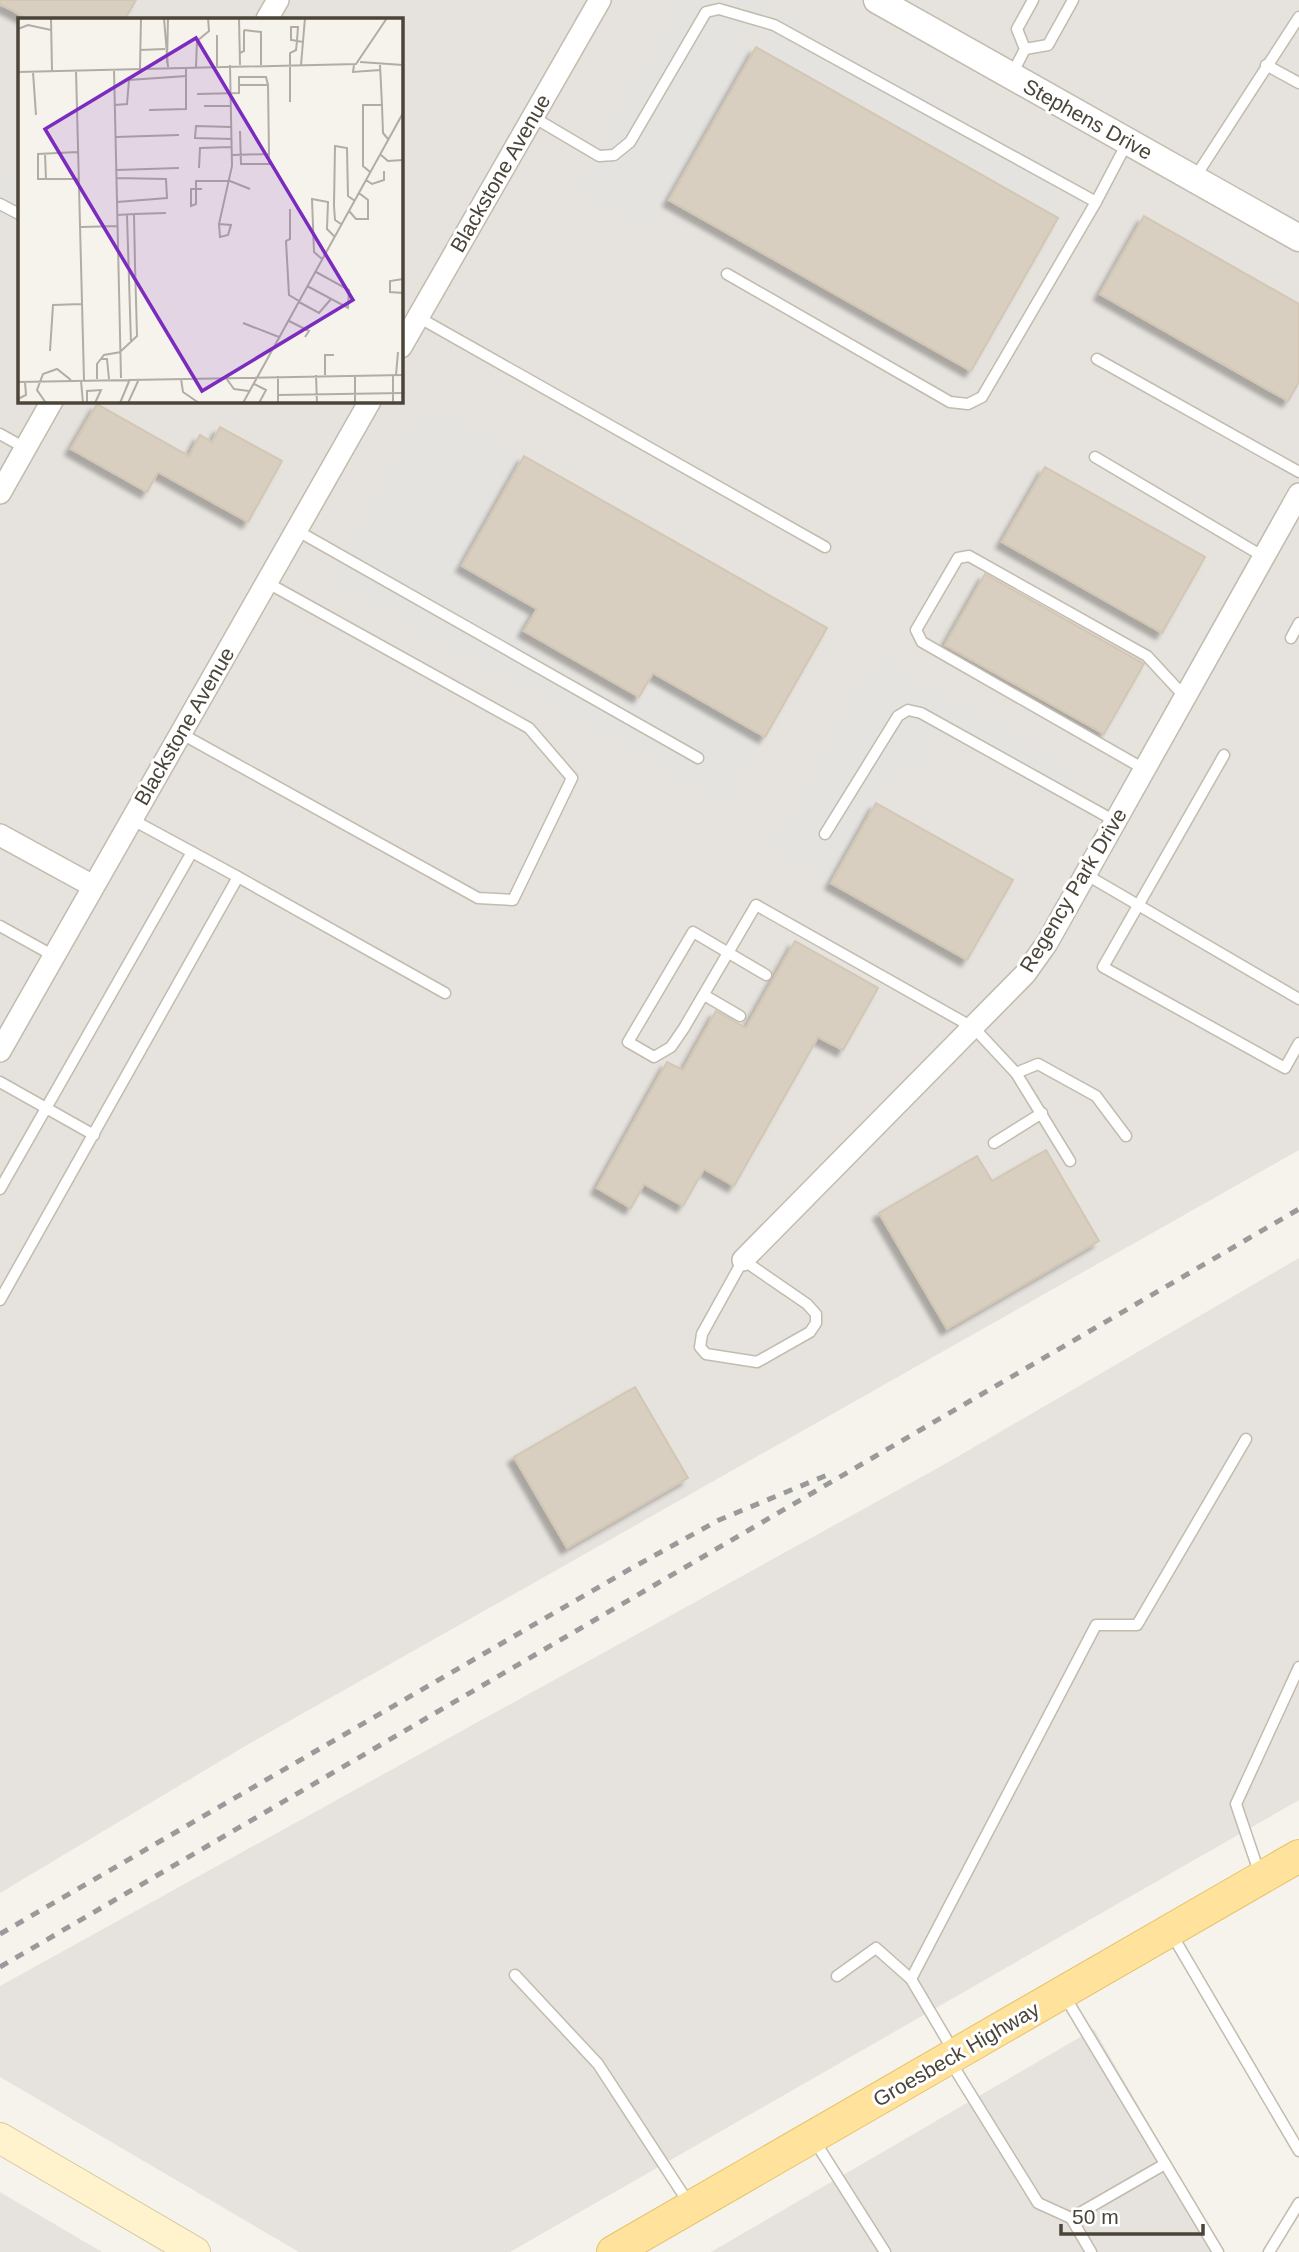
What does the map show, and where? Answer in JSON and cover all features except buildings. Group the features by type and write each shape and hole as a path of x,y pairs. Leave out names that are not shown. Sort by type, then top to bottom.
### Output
{"main road":[{"name":"Groesbeck Highway","path":"613,2252 1299,1856"},
{"path":"0,2138 195,2252"}],"street":[{"path":"268,18 278,0"},
{"name":"Blackstone Avenue","path":"402,345 600,0"},
{"name":"Stephens Drive","path":"877,0 1299,237"},
{"path":"0,493 51,402"},
{"name":"Blackstone Avenue","path":"0,1051 369,402"},
{"name":"Regency Park Drive","path":"743,1260 1025,974 1047,943 1299,494"},
{"path":"0,835 93,886"}],"lane":[{"path":"1011,76 1025,49 1017,29 1033,0"},
{"path":"1025,49 1048,45 1073,0"},
{"path":"533,117 599,156 614,155 631,142 706,12 719,9 774,25 1096,202"},
{"path":"1194,179 1299,17"},
{"path":"1266,65 1299,83"},
{"path":"727,274 950,402 968,404 982,397 1096,202 1128,141"},
{"path":"0,204 18,213"},
{"path":"418,317 825,547"},
{"path":"1097,359 1299,472"},
{"path":"0,434 25,448"},
{"path":"1095,457 1264,557"},
{"path":"296,530 698,758"},
{"path":"1144,769 922,642 916,631 923,618 958,558 969,556 1140,652 1158,666 1185,697"},
{"path":"180,733 478,898 513,900 572,778 529,728 266,582"},
{"path":"1291,638 1299,623"},
{"path":"825,834 898,716 908,710 921,713 1115,821"},
{"path":"1224,755 1103,967 1285,1068 1299,1043"},
{"path":"131,819 445,993"},
{"path":"0,1189 192,852"},
{"path":"1086,874 1299,999"},
{"path":"0,1300 238,877"},
{"path":"766,975 729,952 693,932 628,1042 654,1058 671,1047 704,995 729,952 756,905 974,1028 1016,1073 1070,1161"},
{"path":"0,926 54,956"},
{"path":"704,995 740,1016"},
{"path":"1016,1073 1038,1064 1096,1096 1126,1136"},
{"path":"0,1082 94,1135"},
{"path":"994,1143 1042,1113"},
{"path":"743,1260 807,1304 816,1314 816,1324 810,1332 757,1362 706,1353 700,1347 702,1334 743,1260"},
{"path":"911,1979 1096,1625 1137,1625 1246,1439"},
{"path":"1261,1878 1236,1804 1299,1667"},
{"path":"1170,1930 1299,2151"},
{"path":"837,1976 876,1948 911,1979 952,2057 1038,2203 1071,2218 1091,2252"},
{"path":"515,1975 598,2064 691,2207"},
{"path":"1062,1993 1217,2252"},
{"path":"812,2137 885,2252"},
{"path":"1071,2218 1165,2164"},
{"path":"1269,2252 1299,2203"}],"shaded area":[{"path":"0,0 1299,0 1299,1150 247,1745 0,1893"},
{"path":"682,0 757,0 1068,176 1048,212 758,48 766,35 751,26 743,33 740,46 750,53 650,233 573,190"},
{"path":"0,173 18,183 18,199 0,230"},
{"path":"428,403 524,457 462,565 536,608 519,638 521,644 627,703 631,701 636,704 652,674 763,738 728,799 723,801 329,579"},
{"path":"878,656 1077,769 1058,801 962,744 946,740 935,742 927,749 913,774 901,768 880,805 876,804 831,883 770,847"},
{"path":"1299,1258 1299,1800 510,2252 299,2252 0,2077 0,1986 945,1464"},
{"path":"1094,2029 1223,2252 711,2252"},
{"path":"0,2192 102,2252 0,2252"}],"railway":[{"path":"0,1967 1299,1209"},
{"path":"0,1934 630,1569 719,1520 832,1473"}]}
